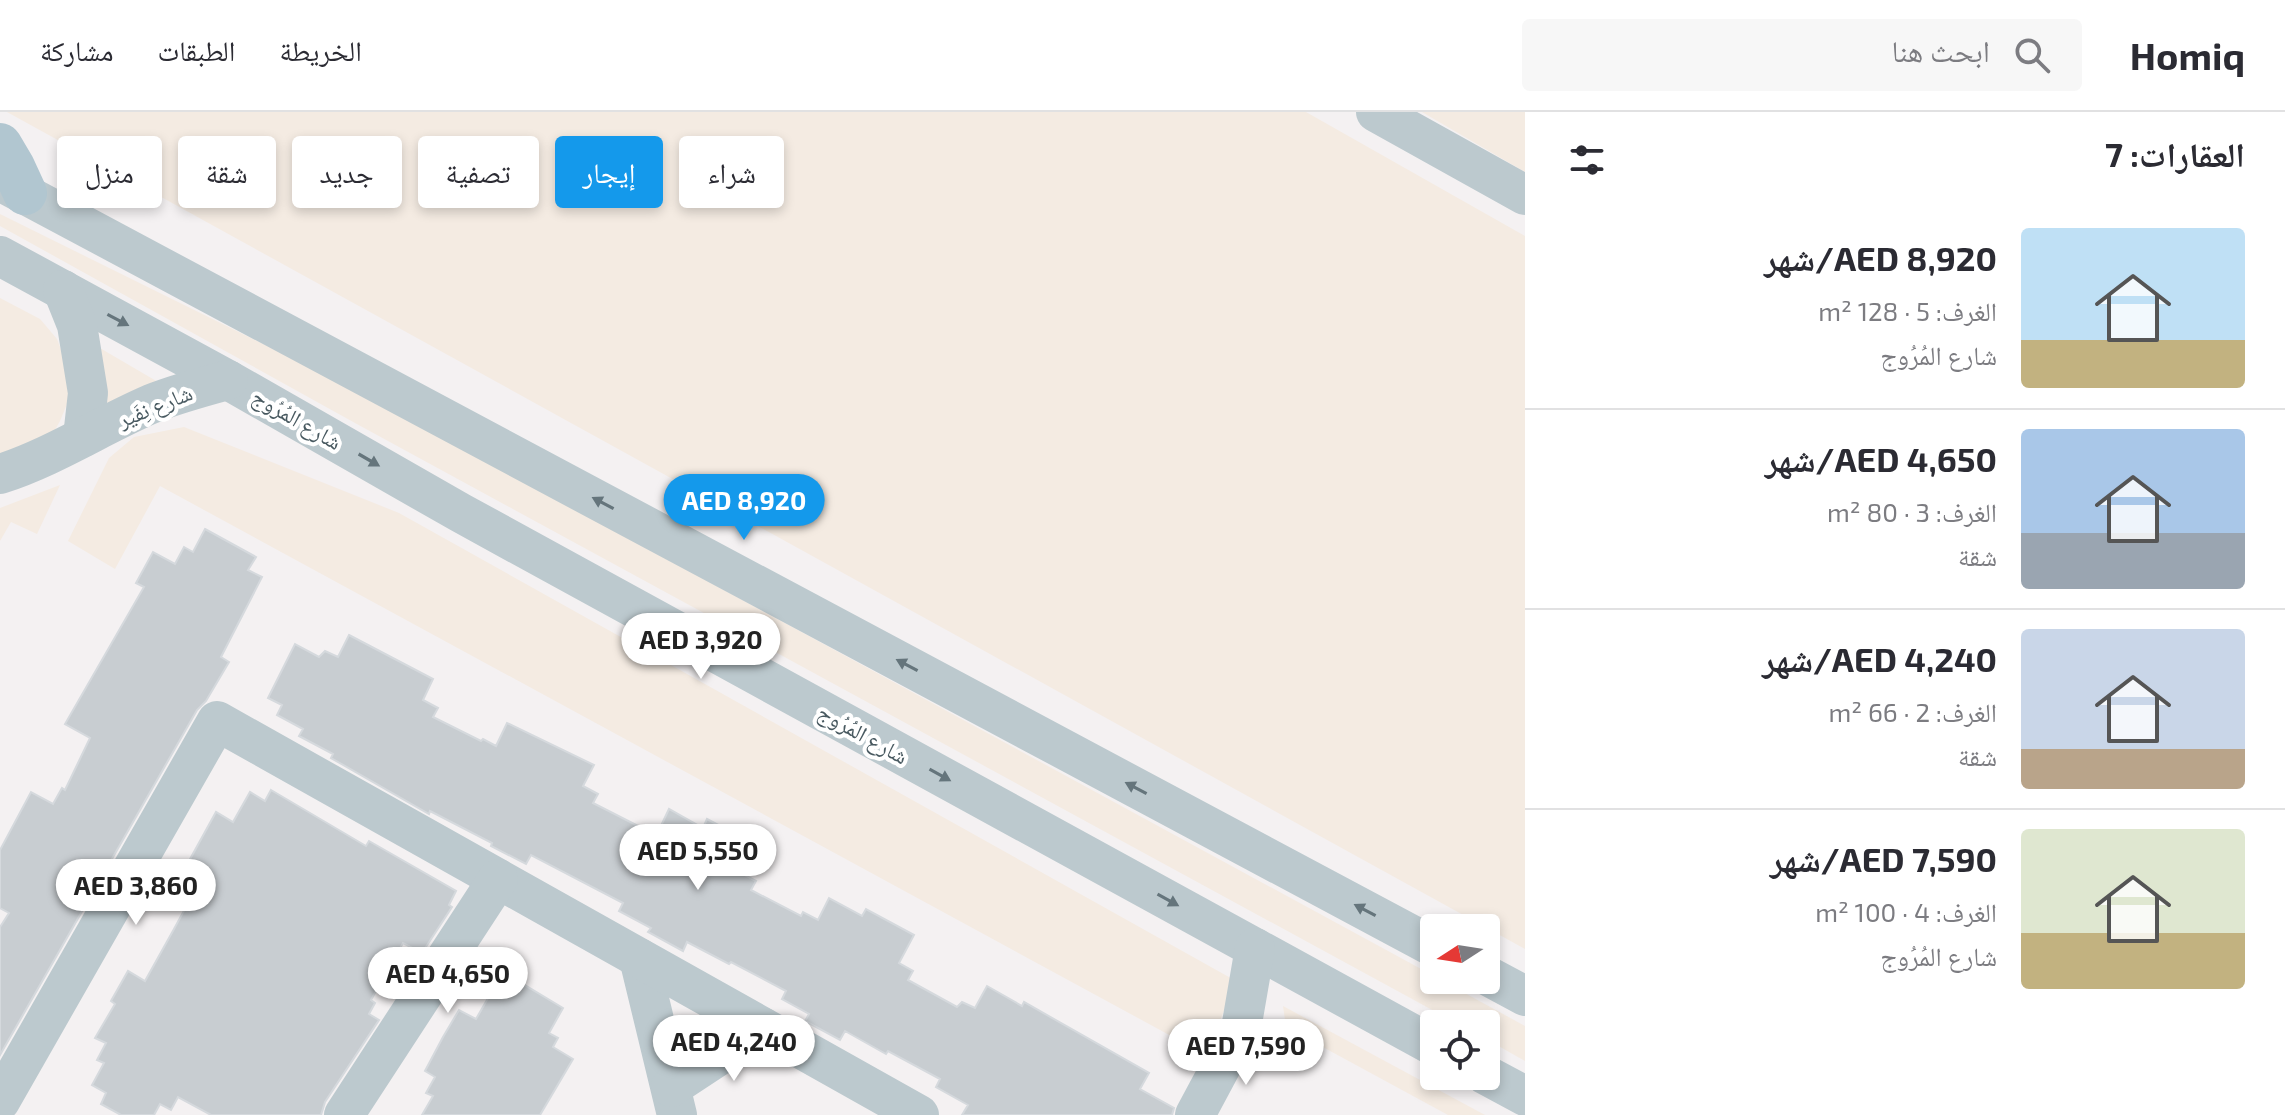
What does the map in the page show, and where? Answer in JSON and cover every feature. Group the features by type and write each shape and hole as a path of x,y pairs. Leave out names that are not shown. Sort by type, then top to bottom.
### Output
{"main road":[{"path":"0,145 13,167 12,187"}],"street":[{"path":"1376,112 1525,195"},
{"path":"12,187 1420,940"},
{"name":"شارع المُرُوج","path":"0,256 228,380 461,513 1420,1038"},
{"name":"شارع نِفَير","path":"63,290 77,325 88,393 83,437"},
{"name":"شارع نِفَير","path":"0,474 56,452 150,405 228,380"},
{"path":"0,1101 217,721 919,1115"},
{"path":"344,1115 498,879"},
{"path":"1195,1115 1241,1029 1255,948"},
{"path":"639,958 674,1101 762,1027"},
{"path":"1500,983 1525,996"},
{"path":"1500,1083 1525,1096"}],"sand":[{"path":"7,112 1306,112 1525,236 1525,949 1500,935 1500,914 1462,914 181,208 276,208 276,136 178,136 178,206 162,197 162,136 57,136 57,140"},
{"path":"1422,112 1525,112 1525,172"},
{"path":"0,214 362,393 1420,968 1420,994 1467,994 1496,1010 1432,1010 0,226"},
{"path":"0,298 40,319 57,339 70,373 72,392 47,444 0,468"},
{"path":"93,344 170,389 105,405"},
{"path":"184,427 399,513 1236,981 1206,1055 160,486 115,569 68,541 109,458 134,437"},
{"path":"60,485 37,534 11,522 0,541 0,508"},
{"path":"1283,1006 1420,1080 1420,1090 1439,1090 1485,1115 1448,1115 1286,1027"},
{"path":"1500,1012 1525,1026 1525,1061 1500,1047"}],"building":[{"path":"205,529 256,557 248,570 262,577 221,657 229,662 206,701 197,710 0,1055 0,927 9,913 0,908 0,850 31,792 53,804 62,788 65,790 90,738 65,724 144,587 136,583 153,552 175,564 184,547 193,552"},
{"path":"349,635 433,679 423,700 438,708 433,717 496,746 507,723 594,765 583,786 598,794 593,803 642,828 645,825 658,832 669,809 703,828 707,819 756,845 741,873 756,881 751,890 801,916 803,912 818,920 829,898 862,916 866,909 914,935 899,963 913,971 908,980 957,1007 962,1002 975,1008 987,986 1022,1006 1024,1002 1149,1073 1140,1089 1174,1108 1172,1115 962,1115 968,1105 936,1087 940,1079 845,1031 840,1040 805,1021 809,1014 782,999 786,991 687,942 683,951 648,932 651,928 619,911 623,903 531,855 526,864 331,758 333,754 299,736 303,729 277,715 282,705 268,698 295,644 319,657 325,651 338,657"},
{"path":"271,790 366,846 369,841 456,891 449,905 452,907 422,953 403,943 371,1000 375,1003 369,1014 379,1020 325,1102 321,1115 211,1115 178,1097 171,1110 160,1104 154,1115 121,1115 101,1104 106,1093 92,1085 104,1063 97,1060 106,1043 95,1038 115,1004 111,1001 128,971 145,981 174,929 186,907 179,903 188,887 178,881 216,812 233,822 250,792 265,801"},
{"path":"503,972 563,1008 549,1033 558,1038 553,1047 573,1059 540,1115 422,1115 433,1096 426,1093 435,1077 425,1071 443,1037 459,1010 476,1019"}]}
